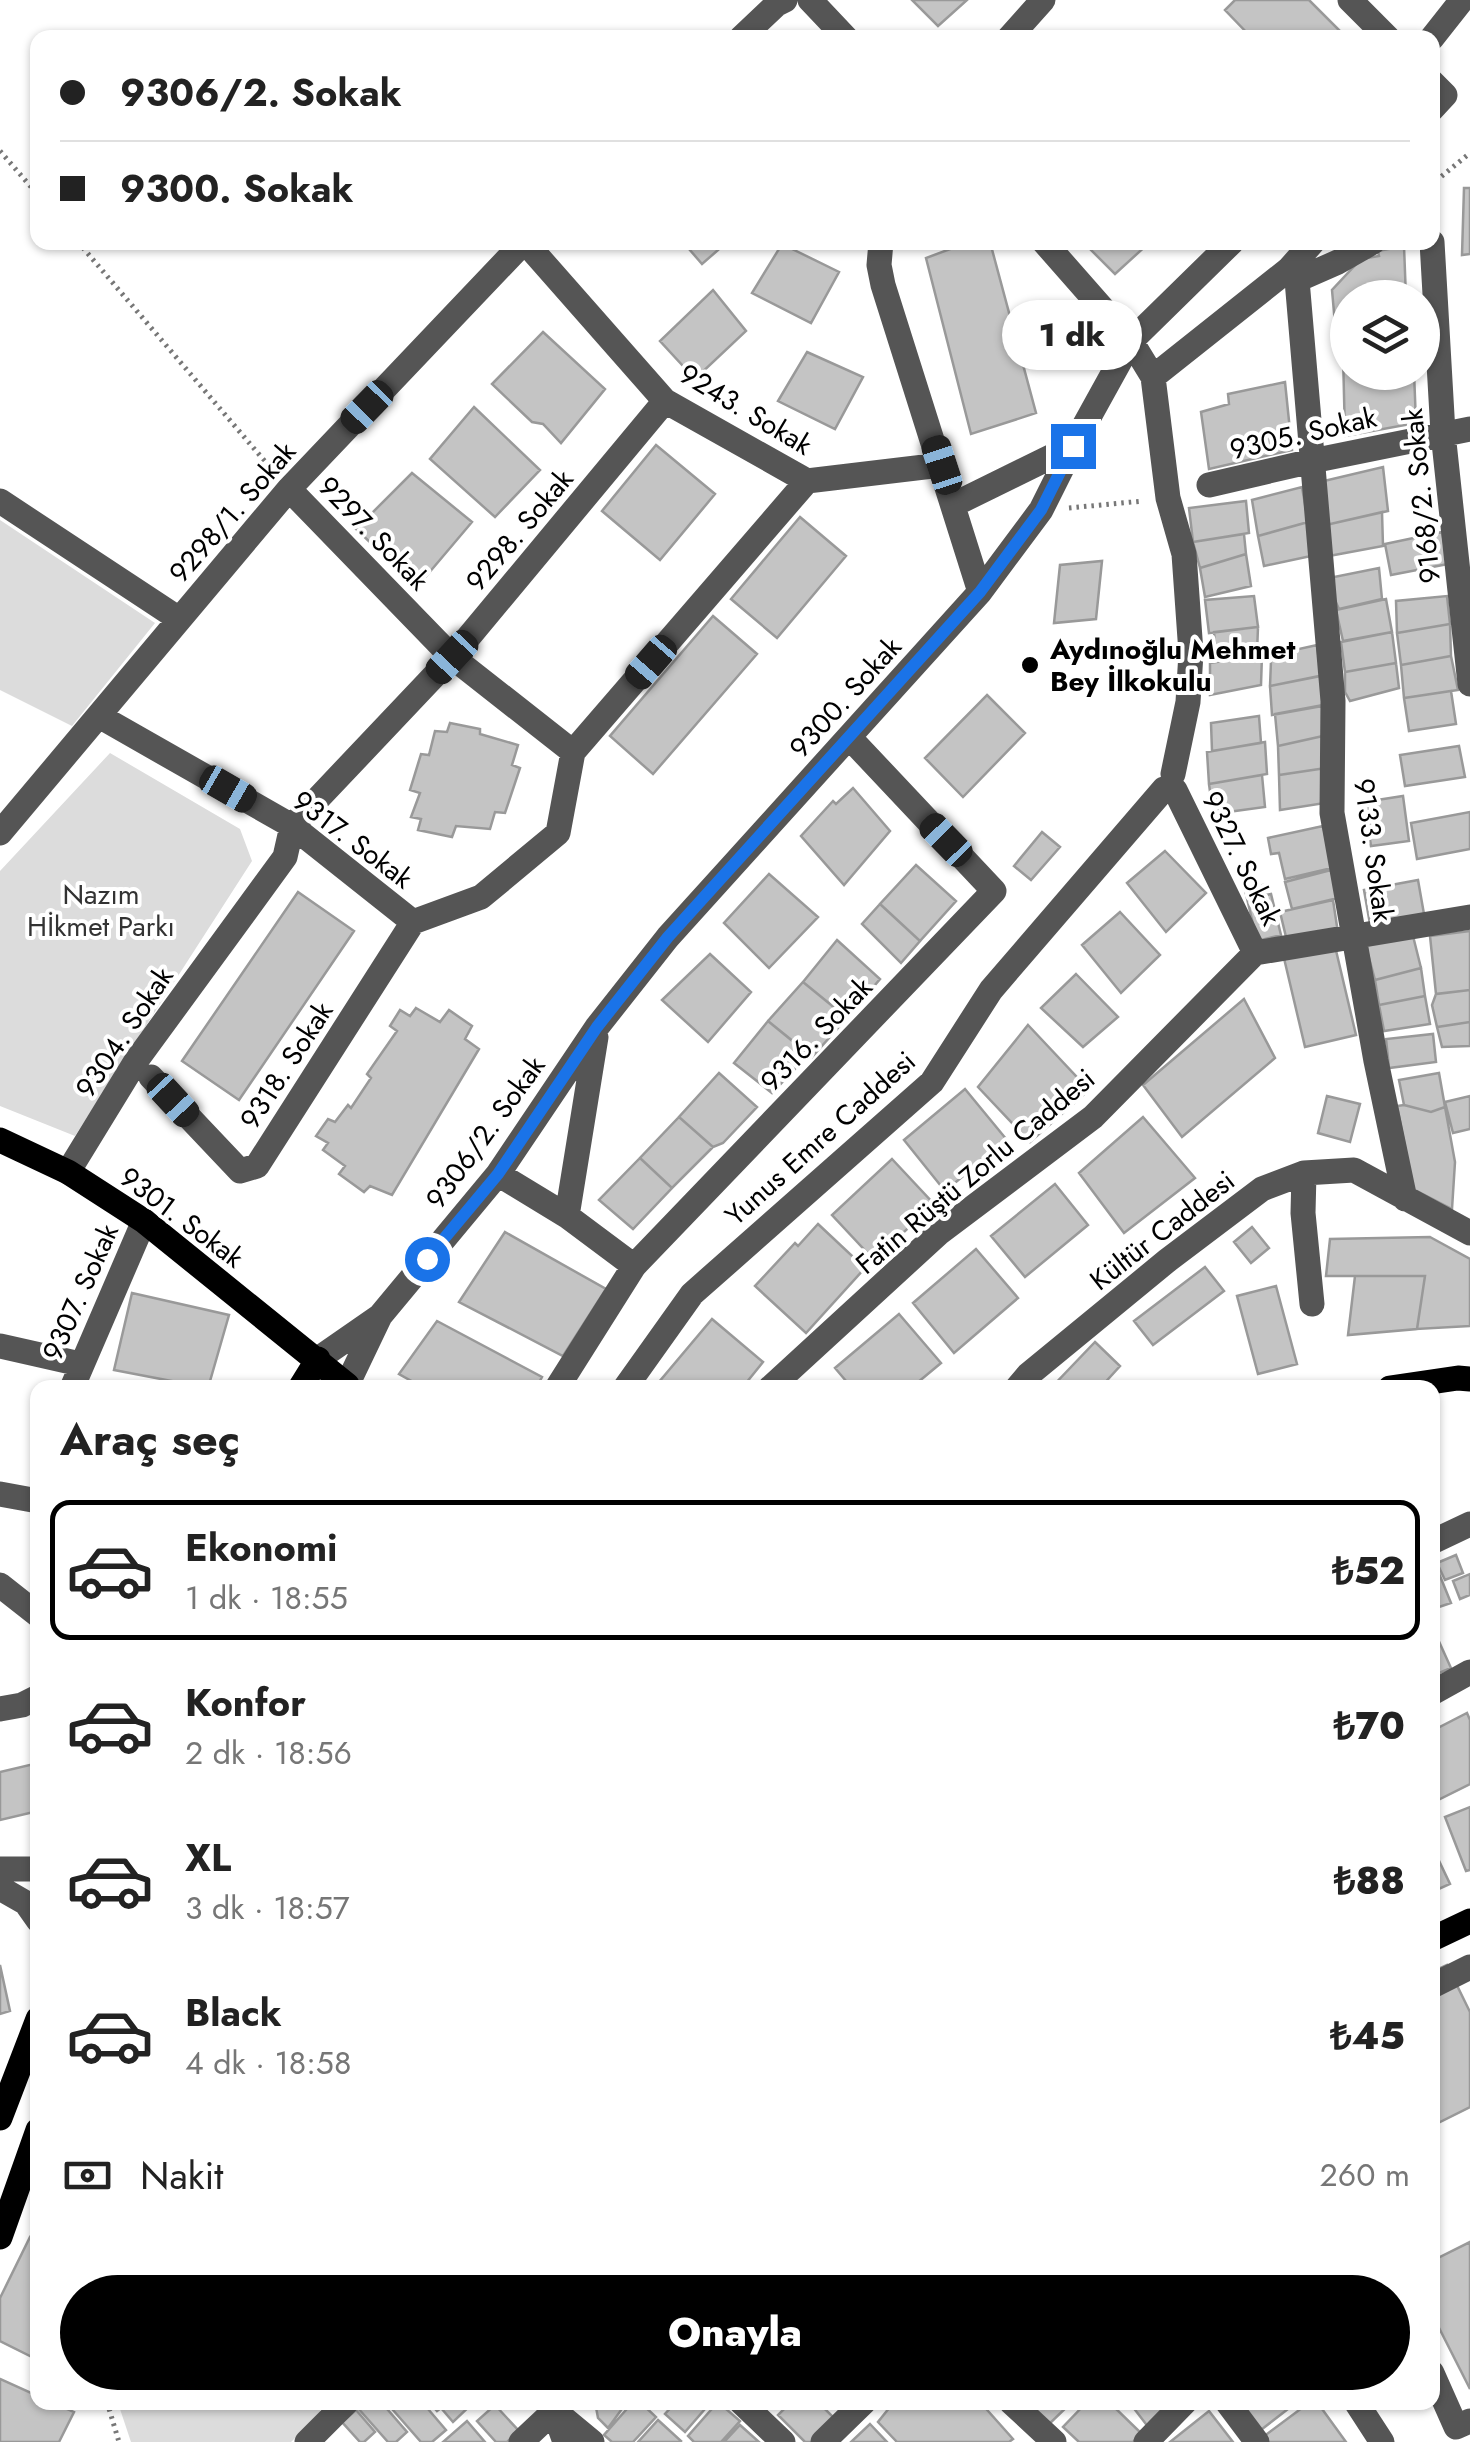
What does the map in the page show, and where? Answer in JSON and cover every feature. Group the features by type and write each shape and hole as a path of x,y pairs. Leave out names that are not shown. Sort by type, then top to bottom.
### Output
{"main road":[{"name":"9301. Sokak","path":"0,1140 68,1172 144,1221 340,1380"},
{"name":"9306/2. Sokak","path":"305,1380 318,1359"},
{"path":"1440,1381 1470,1379"},
{"path":"1440,1935 1470,1921"},
{"path":"0,2118 30,2040"},
{"path":"0,2237 30,2153"}],"street":[{"path":"749,30 785,0"},
{"path":"810,0 838,30"},
{"path":"1016,30 1043,0"},
{"path":"1350,0 1380,30"},
{"path":"1438,30 1462,0"},
{"name":"9298/1. Sokak","path":"0,833 289,489 516,250"},
{"name":"9243. Sokak","path":"531,250 665,400 806,480 942,465"},
{"path":"880,250 878,265 883,285 980,592"},
{"name":"Yunus Emre Caddesi","path":"630,1380 692,1294 932,1082 990,990 1171,784 1188,702 1191,654 1184,554 1168,498 1153,377 1131,341 1051,250"},
{"name":"9300. Sokak","path":"567,1216 597,1027 668,937 980,592 1041,510 1131,341 1224,250"},
{"path":"1293,274 1308,250"},
{"path":"1153,377 1293,274 1338,262 1358,250"},
{"name":"9168/2. Sokak","path":"1432,250 1443,433 1470,684"},
{"name":"9133. Sokak","path":"1293,274 1332,701 1332,813 1405,1199"},
{"name":"9298. Sokak","path":"292,826 452,657 665,400"},
{"name":"9305. Sokak","path":"1210,486 1312,460 1470,429"},
{"path":"953,504 1073,446"},
{"path":"413,922 481,898 558,833 573,752 806,480"},
{"name":"9297. Sokak","path":"289,489 452,657 573,752"},
{"path":"0,501 179,619"},
{"name":"9317. Sokak","path":"99,716 292,826 413,922"},
{"name":"9316. Sokak","path":"562,1380 634,1266 994,892 849,737"},
{"name":"9327. Sokak","path":"1171,784 1255,953"},
{"name":"9304. Sokak","path":"68,1172 136,1061 285,857 292,826"},
{"path":"1255,953 1470,917"},
{"name":"9318. Sokak","path":"151,1077 240,1171 257,1166 413,922"},
{"name":"Fatin Rüştü Zorlu Caddesi","path":"779,1380 938,1233 1094,1117 1255,953"},
{"name":"9306/2. Sokak","path":"351,1380 380,1316 498,1174 597,1027"},
{"name":"Kültür Caddesi","path":"1024,1380 1168,1260 1246,1201 1262,1190 1304,1174 1354,1170 1470,1233"},
{"path":"498,1174 567,1216 634,1266"},
{"path":"1304,1174 1303,1214 1312,1304"},
{"name":"9307. Sokak","path":"76,1376 144,1221"},
{"name":"9306/2. Sokak","path":"318,1359 380,1316"},
{"path":"0,1346 76,1376"},
{"path":"0,1494 30,1496"},
{"path":"1440,1538 1470,1524"},
{"path":"0,1586 30,1610"},
{"path":"1440,1688 1470,1672"},
{"path":"0,1709 30,1701"},
{"path":"0,1868 30,1869"},
{"path":"0,1888 30,1909"},
{"path":"1440,1982 1470,1967"},
{"path":"1440,2391 1456,2427 1470,2421"},
{"path":"307,2442 334,2410"},
{"path":"521,2442 551,2410"},
{"path":"555,2410 566,2442"},
{"path":"557,2410 592,2442"},
{"path":"750,2410 784,2442"},
{"path":"823,2442 856,2410"},
{"path":"1020,2410 1054,2442"},
{"path":"1146,2442 1176,2410"},
{"path":"1233,2410 1257,2442"},
{"path":"1361,2410 1382,2442"}],"path":[{"path":"0,151 30,186"},
{"path":"1440,178 1470,153"},
{"name":"9297. Sokak","path":"85,250 289,489"},
{"path":"1041,510 1168,498"},
{"path":"109,2410 119,2442"}],"green space":[{"path":"0,520 155,623 72,726 0,690"},
{"name":"Nazım Hİkmet Parkı","path":"110,753 240,829 252,861 75,1136 0,1106 0,871"},
{"path":"120,2410 321,2413 291,2442 131,2442"}],"building":[{"path":"912,0 967,0 938,26"},
{"path":"1235,0 1309,0 1339,30 1244,30 1225,10"},
{"path":"1464,188 1470,188 1470,254 1462,255"},
{"path":"690,250 718,250 702,264"},
{"path":"778,250 794,250 839,272 811,323 752,293"},
{"path":"948,250 992,250 1036,413 971,434 926,258"},
{"path":"1091,250 1141,250 1115,274"},
{"path":"1404,250 1405,280 1341,280 1361,259 1379,256 1378,251"},
{"path":"713,290 746,331 695,379 660,341"},
{"path":"543,332 605,389 561,443 492,384"},
{"path":"807,352 863,377 835,429 778,401"},
{"path":"1285,382 1292,450 1209,469 1201,412 1229,404 1228,394"},
{"path":"1344,390 1415,390 1416,423 1345,436"},
{"path":"474,407 540,470 495,517 430,459"},
{"path":"656,445 715,494 660,560 602,511"},
{"path":"1383,467 1388,511 1326,525 1324,481"},
{"path":"412,473 472,522 417,587 356,529"},
{"path":"1302,487 1308,522 1258,536 1252,500"},
{"path":"1246,501 1249,533 1193,542 1189,508"},
{"path":"1382,512 1383,546 1329,556 1326,525"},
{"path":"800,517 846,556 777,638 731,599"},
{"path":"1308,522 1311,556 1264,566 1258,536"},
{"path":"1442,532 1448,564 1391,575 1385,544"},
{"path":"1244,534 1246,554 1200,568 1193,542"},
{"path":"1246,554 1251,586 1205,597 1200,568"},
{"path":"1102,561 1096,619 1054,623 1060,565"},
{"path":"1379,568 1382,599 1339,609 1333,596 1334,577"},
{"path":"1254,596 1258,627 1209,633 1205,600"},
{"path":"1447,596 1450,624 1397,633 1396,601"},
{"path":"1386,599 1392,632 1343,641 1336,610"},
{"path":"713,616 757,654 653,774 610,736"},
{"path":"1450,624 1451,656 1401,665 1397,633"},
{"path":"1258,627 1257,653 1216,657 1214,632"},
{"path":"1392,632 1396,663 1345,672 1341,642"},
{"path":"1317,645 1321,676 1270,686 1271,661 1276,654"},
{"path":"1262,655 1261,685 1210,695 1210,663"},
{"path":"1451,656 1458,690 1404,698 1401,665"},
{"path":"1396,663 1399,688 1350,701 1345,692 1345,672"},
{"path":"1324,675 1328,705 1272,715 1270,686"},
{"path":"1451,691 1456,724 1409,731 1404,698"},
{"name":"Aydınoğlu Mehmet Bey İlkokulu","path":"987,695 1025,733 963,797 925,758"},
{"path":"1323,705 1323,736 1278,746 1275,714"},
{"path":"1259,716 1261,743 1212,751 1211,723"},
{"path":"450,723 480,729 480,734 518,745 512,765 520,768 505,813 495,812 490,829 456,826 452,837 418,830 421,819 411,817 420,793 410,790 421,754 429,755 435,731 447,732"},
{"path":"1323,736 1326,768 1279,775 1278,746"},
{"path":"1265,742 1267,774 1209,784 1207,752"},
{"path":"1459,746 1465,777 1405,786 1400,755"},
{"path":"1326,768 1325,803 1280,810 1279,775"},
{"path":"1262,775 1265,807 1213,814 1209,784"},
{"path":"853,788 890,831 844,885 801,836 833,801 836,804"},
{"path":"1403,796 1409,841 1371,846 1364,802"},
{"path":"1470,812 1470,849 1417,859 1411,823"},
{"path":"1323,826 1332,868 1285,879 1279,853 1271,854 1268,838"},
{"path":"1042,832 1060,847 1031,880 1014,866"},
{"path":"1165,851 1206,893 1166,932 1127,883"},
{"path":"916,865 956,901 920,941 880,904"},
{"path":"1331,870 1338,898 1292,909 1285,882"},
{"path":"769,874 818,917 769,968 724,923"},
{"path":"1418,880 1424,914 1370,924 1364,890"},
{"path":"1263,885 1266,895 1271,894 1281,935 1257,941 1245,890"},
{"path":"298,892 354,931 239,1100 182,1061"},
{"path":"1333,900 1338,933 1287,941 1280,912"},
{"path":"880,904 920,941 901,963 862,924"},
{"path":"1120,912 1160,955 1121,993 1082,945"},
{"path":"1470,931 1470,990 1436,994 1430,936"},
{"path":"1412,932 1421,968 1375,980 1365,943"},
{"path":"837,940 880,979 847,1018 803,982"},
{"path":"1334,942 1356,1035 1305,1047 1283,954"},
{"path":"710,954 751,992 708,1042 662,1000"},
{"path":"1421,968 1425,996 1379,1005 1375,980"},
{"path":"1076,974 1118,1017 1083,1047 1041,1008"},
{"path":"803,982 847,1018 812,1057 768,1021"},
{"path":"1470,990 1470,1022 1437,1027 1432,1005 1436,994"},
{"path":"1425,996 1430,1024 1384,1031 1379,1005"},
{"path":"1244,999 1275,1058 1182,1137 1143,1085"},
{"path":"416,1008 440,1022 449,1010 472,1026 465,1039 479,1049 392,1195 370,1186 364,1192 339,1174 345,1166 323,1150 328,1143 316,1136 328,1119 335,1122 348,1105 351,1108 371,1078 367,1074 397,1031 390,1026 400,1010 410,1016"},
{"path":"768,1021 809,1054 772,1093 734,1063"},
{"path":"1470,1022 1470,1046 1442,1047 1437,1027"},
{"path":"1028,1025 1089,1090 1030,1142 978,1087"},
{"path":"1433,1034 1436,1062 1389,1068 1386,1039"},
{"path":"719,1073 757,1107 723,1143 713,1147 679,1117"},
{"path":"1439,1073 1445,1107 1431,1112 1404,1105 1399,1080"},
{"path":"965,1089 1007,1140 945,1191 904,1140"},
{"path":"1327,1096 1360,1104 1350,1142 1318,1133"},
{"path":"1470,1096 1470,1129 1453,1133 1445,1102"},
{"path":"1397,1106 1431,1112 1445,1107 1455,1162 1452,1209 1413,1189"},
{"path":"679,1117 713,1147 672,1188 640,1158"},
{"path":"1143,1117 1195,1178 1124,1233 1079,1173"},
{"path":"640,1158 672,1188 633,1229 599,1200"},
{"path":"892,1159 934,1204 874,1260 832,1215"},
{"path":"1055,1184 1088,1225 1025,1277 991,1236"},
{"path":"818,1224 865,1268 806,1333 755,1286"},
{"path":"1252,1227 1269,1248 1251,1263 1234,1242"},
{"path":"505,1232 606,1289 563,1356 459,1302"},
{"path":"1430,1237 1470,1259 1470,1326 1417,1329 1425,1276 1326,1276 1330,1239"},
{"path":"976,1249 1018,1298 954,1353 913,1303"},
{"path":"1205,1267 1224,1291 1153,1345 1134,1321"},
{"path":"1355,1276 1425,1276 1417,1329 1348,1335"},
{"path":"1276,1286 1297,1364 1258,1374 1237,1296"},
{"path":"132,1293 229,1315 210,1380 166,1380 114,1370"},
{"path":"899,1314 941,1363 921,1380 845,1380 835,1368"},
{"path":"712,1319 763,1362 748,1380 661,1380"},
{"path":"437,1321 542,1377 410,1380 399,1374"},
{"path":"1095,1342 1120,1366 1107,1380 1059,1380"},
{"path":"1456,1555 1463,1573 1445,1580 1440,1562"},
{"path":"1470,1574 1470,1595 1460,1599 1453,1581"},
{"path":"1440,1576 1451,1603 1440,1607"},
{"path":"1440,1644 1451,1668 1440,1673"},
{"path":"1467,1713 1470,1720 1470,1784 1440,1799 1440,1727"},
{"path":"30,1765 30,1813 0,1820 0,1772"},
{"path":"1470,1807 1470,1870 1466,1871 1445,1817"},
{"path":"1440,1863 1450,1884 1440,1888"},
{"path":"0,1965 10,2011 0,2014"},
{"path":"1447,1965 1470,2012 1470,2107 1440,2122 1440,1968"},
{"path":"30,2237 30,2356 0,2341 0,2298"},
{"path":"1470,2242 1470,2389 1440,2330 1440,2257"},
{"path":"0,2379 30,2392 30,2410 74,2412 59,2442 0,2442"},
{"path":"356,2410 375,2432 364,2442 342,2422"},
{"path":"360,2410 388,2410 407,2432 396,2442 388,2442"},
{"path":"393,2410 429,2410 446,2430 432,2442 421,2442"},
{"path":"443,2410 466,2410 453,2422"},
{"path":"489,2410 500,2410 519,2431 507,2442 496,2442 477,2421"},
{"path":"596,2410 621,2410 608,2428 598,2418"},
{"path":"626,2410 649,2410 656,2417 633,2442 612,2442 604,2435"},
{"path":"669,2410 704,2410 685,2432 665,2414"},
{"path":"711,2410 727,2410 740,2421 721,2442 694,2442 688,2436"},
{"path":"783,2410 826,2410 837,2421 816,2442 805,2442 778,2415"},
{"path":"888,2410 987,2410 1013,2439 897,2442 878,2422"},
{"path":"1026,2410 1064,2410 1044,2429"},
{"path":"1079,2410 1117,2410 1141,2433 1133,2442 1079,2442 1063,2427"},
{"path":"1135,2410 1170,2410 1149,2428"},
{"path":"1240,2410 1287,2410 1257,2433"},
{"path":"1299,2410 1323,2410 1346,2442 1267,2442 1263,2437"},
{"path":"1209,2411 1233,2442 1170,2442"},
{"path":"658,2420 681,2441 638,2442"},
{"path":"467,2421 485,2442 443,2442"},
{"path":"870,2424 887,2442 851,2442"},
{"path":"740,2425 759,2442 724,2442"}],"place":[{"name":"Aydınoğlu Mehmet Bey İlkokulu","path":"1030,665"}],"route":[{"path":"427,1259 498,1174 597,1027 668,937 980,592 1041,510 1073,446"}]}
